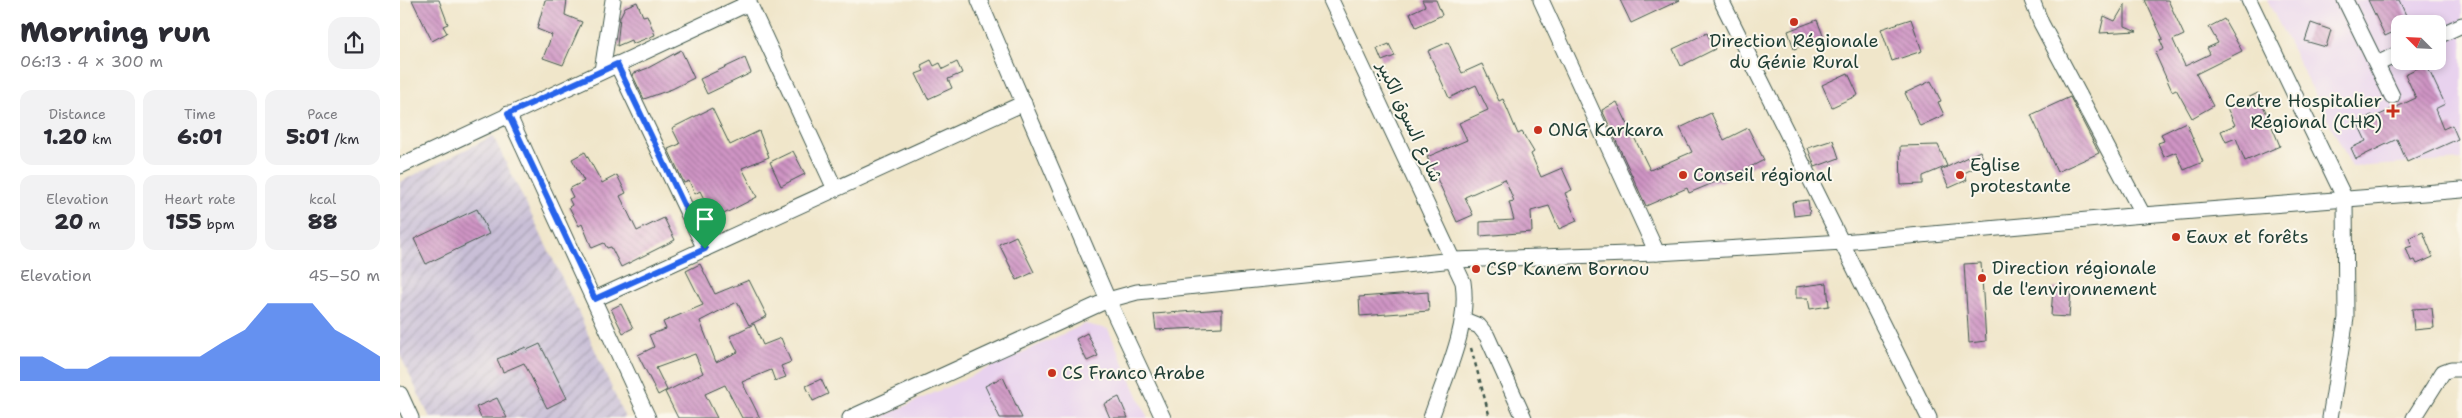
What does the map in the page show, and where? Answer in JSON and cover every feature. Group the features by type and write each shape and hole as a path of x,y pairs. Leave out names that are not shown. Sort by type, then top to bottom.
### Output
{"street":[{"path":"602,71 613,0"},
{"path":"979,0 1108,300 1163,418"},
{"name":"شارع السوق الكبير","path":"1331,0 1463,282 1466,299 1464,320 1431,418"},
{"path":"1721,0 1843,242 1928,418"},
{"path":"2032,0 2041,23 2143,214"},
{"path":"2249,0 2345,199 2346,318 2330,418"},
{"path":"2345,0 2392,96"},
{"path":"400,166 748,1 835,189"},
{"path":"1543,1 1657,253"},
{"path":"2446,32 2462,25"},
{"path":"2377,64 2391,57"},
{"path":"617,64 705,249"},
{"path":"595,299 1024,103"},
{"path":"508,114 595,299 648,418"},
{"path":"850,418 1108,300 1137,292 1454,260 1657,253 1843,242 2143,214 2462,190"},
{"path":"1464,320 1479,326 1487,336 1524,418"},
{"path":"2414,418 2443,372 2450,369 2462,369"},
{"path":"400,394 411,418"}],"path":[{"path":"1471,346 1490,418"}],"shaded area":[{"name":"Centre Hospitalier Régional (CHR)","path":"2267,0 2462,0 2462,160 2352,167"},
{"path":"493,136 577,309 625,418 430,418 400,355 400,182"},
{"name":"CS Franco Arabe","path":"1085,324 1108,329 1148,418 879,418"}],"building":[{"path":"412,0 439,0 448,24 443,26 447,33 432,41"},
{"path":"545,0 567,0 565,15 582,22 563,65 543,58 552,35 537,29"},
{"path":"1422,0 1436,0 1442,15 1416,27 1410,13 1425,6"},
{"path":"1620,0 1680,0 1631,23"},
{"path":"2145,0 2168,0 2184,35 2173,40 2185,66 2210,54 2207,48 2218,43 2209,27 2224,19 2242,51 2196,74 2213,106 2192,118 2176,89 2172,91 2155,53 2164,49 2160,40 2163,39"},
{"path":"2368,0 2399,0 2406,15 2391,15 2391,33 2385,36"},
{"path":"637,2 643,16 647,15 655,35 632,44 631,40 617,46 620,17 625,7"},
{"path":"2125,4 2125,26 2137,31 2100,33 2104,16 2115,21"},
{"path":"1911,19 1922,51 1892,61 1881,29"},
{"path":"1817,20 1824,38 1794,49 1788,31"},
{"path":"2311,23 2331,30 2326,47 2305,41"},
{"path":"1707,33 1715,49 1681,66 1673,49"},
{"path":"1448,42 1462,73 1482,64 1499,101 1503,99 1518,134 1522,132 1534,152 1531,154 1541,177 1562,168 1572,190 1565,193 1577,221 1559,229 1549,206 1531,211 1532,232 1480,236 1480,222 1514,220 1509,202 1514,201 1505,179 1465,197 1473,215 1457,222 1427,157 1467,140 1459,123 1488,110 1476,85 1449,98 1428,51"},
{"path":"1389,44 1395,56 1382,61 1377,49"},
{"path":"681,50 694,78 672,89 644,99 632,74 648,68"},
{"path":"745,58 751,73 707,94 700,79"},
{"path":"931,60 934,66 940,63 943,69 957,62 962,73 948,79 952,88 928,99 916,74 924,71 921,65"},
{"path":"2413,70 2429,70 2445,104 2435,109 2443,129 2452,125 2458,139 2407,162 2397,139 2356,159 2351,148 2366,141 2357,122 2372,115 2373,118 2416,98 2405,74"},
{"path":"1848,73 1858,95 1832,107 1822,85"},
{"path":"1931,81 1941,101 1938,102 1944,115 1920,126 1905,93"},
{"path":"2258,93 2280,146 2245,161 2236,138 2226,142 2221,131 2235,125 2227,108"},
{"path":"2070,97 2099,153 2057,172 2031,115"},
{"path":"1617,102 1650,170 1692,152 1680,128 1711,113 1724,140 1748,128 1764,160 1719,183 1718,181 1689,193 1687,188 1646,206 1602,110"},
{"path":"712,108 730,145 759,131 769,157 742,168 757,197 714,219 700,191 695,194 689,181 684,183 668,149 680,144 672,128"},
{"path":"2186,122 2203,162 2184,170 2176,152 2164,157 2158,143 2164,141 2161,134"},
{"path":"1833,140 1839,158 1815,167 1808,148"},
{"path":"1938,145 1947,166 1923,176 1923,184 1901,185 1900,146"},
{"path":"793,151 805,174 781,186 770,162"},
{"path":"1980,151 1985,163 1964,173 1967,180 1949,188 1941,170"},
{"path":"585,152 602,183 617,175 626,193 620,196 637,231 664,218 675,240 621,267 611,247 607,248 604,243 592,248 582,224 579,226 569,207 572,205 569,199 573,197 569,189 584,181 572,159"},
{"path":"1808,200 1810,214 1794,216 1792,202"},
{"path":"477,209 489,234 426,264 414,239"},
{"path":"2423,232 2433,257 2417,264 2415,260 2411,261 2406,248 2412,246 2409,238"},
{"path":"1016,236 1034,272 1017,280 999,244"},
{"path":"1981,263 1986,341 1969,343 1964,264"},
{"path":"700,264 715,294 749,280 767,316 749,325 737,302 700,321 716,362 738,352 730,336 754,324 763,345 781,338 791,362 781,366 786,377 775,381 771,370 742,382 760,418 742,418 725,385 705,394 717,418 678,418 665,392 703,373 695,354 656,368 667,390 658,395 638,355 654,347 649,335 666,329 663,322 703,305 686,271"},
{"path":"1827,283 1829,306 1810,309 1808,298 1796,298 1796,287"},
{"path":"2053,288 2071,289 2069,317 2051,316"},
{"path":"1428,292 1429,311 1360,316 1359,297"},
{"path":"621,304 633,328 623,333 611,309"},
{"path":"2432,308 2434,328 2414,330 2412,309"},
{"path":"1222,309 1222,327 1156,330 1154,314"},
{"path":"1087,333 1098,356 1087,361 1076,339"},
{"path":"540,344 567,398 547,408 524,363 503,372 497,359 526,347 527,350"},
{"path":"1003,377 1022,418 1000,418 985,386"},
{"path":"821,379 828,394 813,401 806,386"},
{"path":"1119,397 1128,418 1110,418 1104,404"},
{"path":"497,398 507,418 481,418 476,407"}],"place":[{"name":"Direction Régionale du Génie Rural","path":"1794,22"},
{"name":"Centre Hospitalier Régional (CHR)","path":"2393,111"},
{"name":"ONG Karkara","path":"1538,130"},
{"name":"Conseil régional","path":"1683,175"},
{"name":"Eglise protestante","path":"1960,175"},
{"name":"Eaux et forêts","path":"2176,237"},
{"name":"CSP Kanem Bornou","path":"1476,269"},
{"name":"Direction régionale de l'environnement","path":"1982,278"},
{"name":"CS Franco Arabe","path":"1052,373"}],"route":[{"path":"617,64 705,249 595,299 508,114 617,64"}]}
